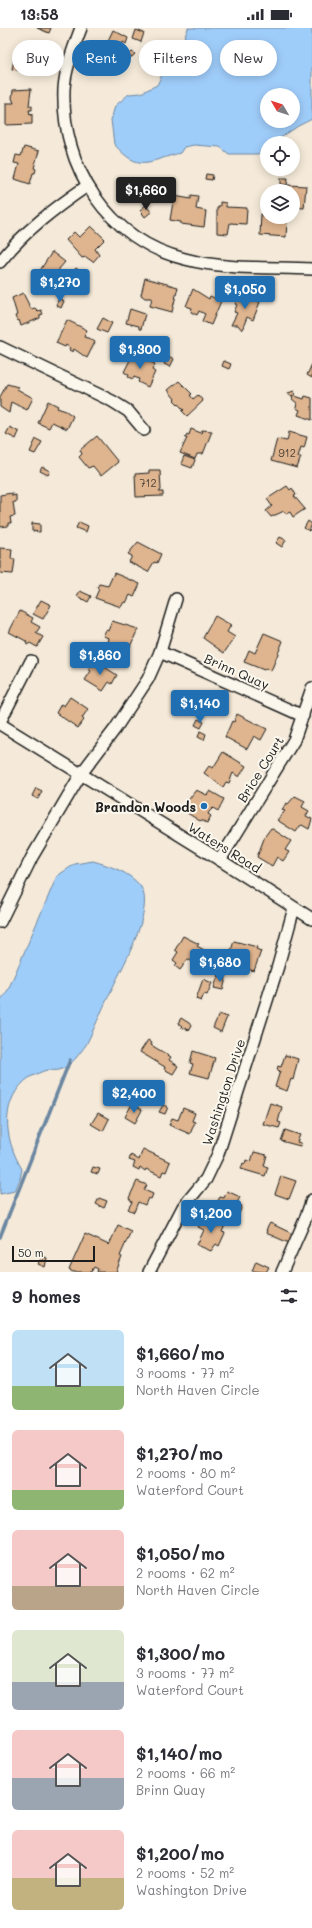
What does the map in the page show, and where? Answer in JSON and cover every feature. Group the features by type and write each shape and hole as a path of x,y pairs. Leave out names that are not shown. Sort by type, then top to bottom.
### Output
{"street":[{"path":"81,28 69,65 64,88 65,119 72,151 87,186 99,204 127,231 148,244 169,254 199,262 217,264 312,269"},
{"path":"0,262 27,232 51,211 87,186"},
{"path":"0,347 112,400 128,411 144,430"},
{"path":"0,922 32,857 81,774 148,679 160,652 176,599"},
{"name":"Brinn Quay","path":"160,652 303,716"},
{"path":"0,723 31,661"},
{"name":"Brice Court","path":"220,860 294,740 312,688"},
{"name":"Waters Road","path":"0,723 312,919"},
{"name":"Washington Drive","path":"149,1272 183,1207 206,1179 213,1166 266,1003 294,908"},
{"path":"282,1272 312,1200"}],"water":[{"path":"188,28 312,28 312,119 300,125 300,88 260,88 260,128 295,128 283,136 260,136 260,153 258,154 229,154 220,147 194,145 184,147 180,153 152,161 137,162 130,159 114,144 111,120 115,106 129,94 141,93 157,85 162,76 212,76 212,40 184,40"},
{"path":"93,861 113,867 131,877 141,887 144,897 144,910 140,925 127,957 86,1045 67,1066 58,1070 47,1070 30,1077 20,1086 13,1096 9,1107 8,1132 11,1144 22,1169 15,1191 0,1194 0,1001 8,990 57,876 75,864"}],"building":[{"path":"37,28 51,28 49,33"},
{"path":"113,30 128,38 127,40 108,40"},
{"path":"136,30 144,33 142,40 139,41 133,39"},
{"path":"132,52 135,54 132,57 131,53"},
{"path":"31,89 29,106 32,106 32,110 29,110 30,115 32,114 32,124 6,125 6,103 14,103 12,98 13,90"},
{"path":"24,147 39,151 34,168 36,169 35,173 33,173 30,184 15,179 19,164 14,163 16,155 21,156"},
{"path":"206,174 213,175 212,180 205,179"},
{"path":"281,178 288,178 287,184 281,184"},
{"path":"300,186 306,186 304,208 300,208"},
{"path":"191,195 198,196 196,209 206,211 204,227 181,224 181,222 170,220 174,196 191,199"},
{"path":"220,202 226,203 226,207 247,208 246,224 230,223 228,234 217,233 217,208 220,206"},
{"path":"146,205 151,212 145,217 140,210"},
{"path":"261,224 287,224 286,237 260,235"},
{"path":"91,226 105,239 95,249 99,255 93,262 86,257 82,258 66,240 74,232 79,237"},
{"path":"52,252 65,262 59,269 59,273 62,275 58,281 53,278 49,283 37,275"},
{"path":"76,268 84,274 81,281 71,274"},
{"path":"145,278 178,287 172,312 150,306 152,298 145,298 141,295"},
{"path":"193,289 209,299 210,296 221,301 211,325 202,321 205,314 199,311 197,315 191,312 192,308 186,306"},
{"path":"23,293 31,309 35,308 38,311 41,310 43,314 40,315 40,318 21,326 19,320 17,321 15,316 17,315 12,298"},
{"path":"240,293 260,302 253,320 247,317 242,330 238,325 231,325 237,313 234,312 237,305 235,304"},
{"path":"59,298 64,301 61,308 56,305"},
{"path":"130,309 145,314 141,329 139,329 139,326 126,323"},
{"path":"103,318 112,323 107,333 97,329"},
{"path":"67,320 87,330 84,337 95,342 87,358 74,349 73,352 69,350 70,348 66,345 65,347 56,343"},
{"path":"133,354 142,358 143,356 146,358 145,360 155,364 152,370 155,372 148,387 138,382 139,379 128,377 129,375 124,372"},
{"path":"168,356 174,359 170,367 164,364"},
{"path":"224,361 231,364 229,369 222,366"},
{"path":"312,364 312,378 307,375"},
{"path":"179,381 192,394 190,395 193,399 198,395 203,401 187,416 168,390"},
{"path":"7,384 18,387 17,389 33,398 27,410 11,402 9,413 0,407 0,397"},
{"path":"294,391 295,396 304,399 305,396 312,398 312,420 298,415 300,410 296,408 297,403 292,399 293,395 290,396 288,393"},
{"path":"48,401 58,406 57,408 66,411 73,416 67,429 52,422 49,428 38,423"},
{"path":"10,427 19,432 16,439 6,434"},
{"path":"191,429 201,433 202,430 212,431 203,454 197,454 195,459 180,453 187,438 185,438 187,434 189,435"},
{"path":"289,432 307,437 304,448 301,447 298,457 301,457 297,468 271,461 277,439 287,441"},
{"path":"97,436 118,462 101,476 93,466 88,468 79,457 82,454 80,450"},
{"path":"36,439 42,442 35,454 30,452"},
{"path":"184,456 195,460 192,468 181,464"},
{"path":"42,467 50,471 48,475 40,471"},
{"path":"149,470 160,470 161,490 159,492 163,492 163,496 136,497 135,474 149,473"},
{"path":"287,486 290,490 292,488 296,495 294,496 305,509 293,517 290,512 286,514 284,511 271,517 266,511 272,506 267,499"},
{"path":"12,493 12,496 16,495 16,502 13,502 15,516 10,517 11,523 8,523 8,526 0,527 0,495"},
{"path":"308,521 312,524 309,531 304,528"},
{"path":"79,522 88,526 86,532 76,528"},
{"path":"32,523 40,524 40,532 32,531"},
{"path":"280,537 286,540 282,547 276,543"},
{"path":"138,542 161,554 157,563 154,562 148,572 129,562 132,556 128,554"},
{"path":"0,548 12,549 11,559 15,559 13,574 0,573"},
{"path":"114,573 140,584 134,597 130,595 126,603 124,602 121,607 95,598 99,589 97,588 99,584 108,586"},
{"path":"80,591 91,596 88,602 77,596"},
{"path":"41,600 51,605 43,619 33,614"},
{"path":"20,611 33,618 31,622 40,627 36,633 43,637 37,647 30,643 27,645 26,641 9,632"},
{"path":"215,616 231,625 227,632 235,637 224,653 203,638"},
{"path":"112,621 138,629 129,649 108,643 109,638 103,636 106,630 108,631"},
{"path":"264,633 283,641 271,671 265,668 264,670 244,662 249,650 255,653"},
{"path":"95,661 117,675 112,684 109,682 103,691 85,680 91,671 88,669"},
{"path":"70,697 88,709 82,718 84,720 78,728 56,713 61,704 64,706"},
{"path":"237,714 267,729 261,740 254,736 247,749 225,737"},
{"path":"198,719 204,722 201,728 195,725"},
{"path":"200,731 206,734 204,740 198,737"},
{"path":"223,752 246,766 239,777 233,773 229,783 226,782 223,787 204,773 209,766 213,768"},
{"path":"36,788 42,791 38,799 32,796"},
{"name":"Brandon Woods","path":"196,790 207,795 210,791 224,799 218,811 213,808 209,812 208,814 211,816 207,823 201,820 200,821 184,811 188,804 186,803"},
{"path":"295,796 305,801 302,807 309,811 306,816 312,819 309,829 302,825 296,832 277,820 285,811 282,810 286,803 288,804"},
{"path":"271,828 291,841 285,850 289,852 283,861 277,857 272,866 257,857 265,836"},
{"path":"183,936 199,944 197,946 206,951 197,965 188,959 180,970 175,966 177,963 173,960 178,952 175,950"},
{"path":"234,941 257,947 256,949 261,951 254,971 244,968 246,963 229,957"},
{"path":"222,964 230,966 226,977 218,975"},
{"path":"218,976 226,978 223,990 214,988"},
{"path":"203,979 212,983 207,995 204,994 201,1001 196,999"},
{"path":"219,1014 227,1017 221,1032 213,1028"},
{"path":"181,1018 192,1025 189,1030 181,1027 182,1026 178,1023"},
{"path":"148,1040 152,1043 151,1045 171,1057 169,1060 178,1066 173,1074 164,1069 165,1067 140,1052"},
{"path":"193,1051 215,1058 209,1078 190,1073 193,1064 190,1063"},
{"path":"285,1055 298,1059 293,1080 291,1079 287,1091 275,1087 280,1071 277,1070 278,1066 281,1067"},
{"path":"270,1103 282,1107 278,1122 281,1123 279,1128 263,1124"},
{"path":"132,1104 142,1110 135,1123 125,1117"},
{"path":"163,1105 168,1107 165,1114 159,1112"},
{"path":"183,1108 195,1113 192,1121 195,1122 190,1134 169,1125 172,1118 178,1120"},
{"path":"98,1113 109,1119 103,1131 91,1124"},
{"path":"285,1130 300,1135 297,1142 301,1143 300,1146 281,1141"},
{"path":"143,1149 170,1162 166,1172 163,1171 161,1176 146,1169 145,1171 140,1167 139,1170 133,1167 135,1162 129,1160 131,1155 139,1160"},
{"path":"254,1152 267,1155 264,1166 268,1167 265,1176 241,1169 246,1160 251,1162"},
{"path":"93,1167 100,1169 98,1174 91,1172"},
{"path":"281,1176 296,1181 289,1199 275,1194"},
{"path":"137,1181 147,1185 144,1190 153,1194 151,1199 148,1198 145,1205 138,1202 134,1212 128,1209 132,1202 129,1198"},
{"path":"227,1191 240,1197 237,1203 242,1206 239,1214 233,1211 230,1218 213,1210 220,1197 224,1198"},
{"path":"99,1198 107,1201 104,1208 96,1204"},
{"path":"204,1216 225,1225 222,1232 225,1233 219,1246 216,1244 211,1251 197,1245 204,1230 198,1227"},
{"path":"270,1223 293,1234 289,1243 266,1233"},
{"path":"118,1225 131,1231 120,1256 122,1257 116,1272 97,1272 98,1269 94,1267 91,1272 73,1272 69,1270 85,1234 109,1245"},
{"path":"44,1257 47,1258 45,1267 38,1264 40,1260 43,1261"},
{"path":"256,1261 269,1267 266,1272 252,1271"}],"waterway":[{"path":"0,1237 70,1060"}],"place":[{"name":"Brandon Woods","path":"204,806"}]}
